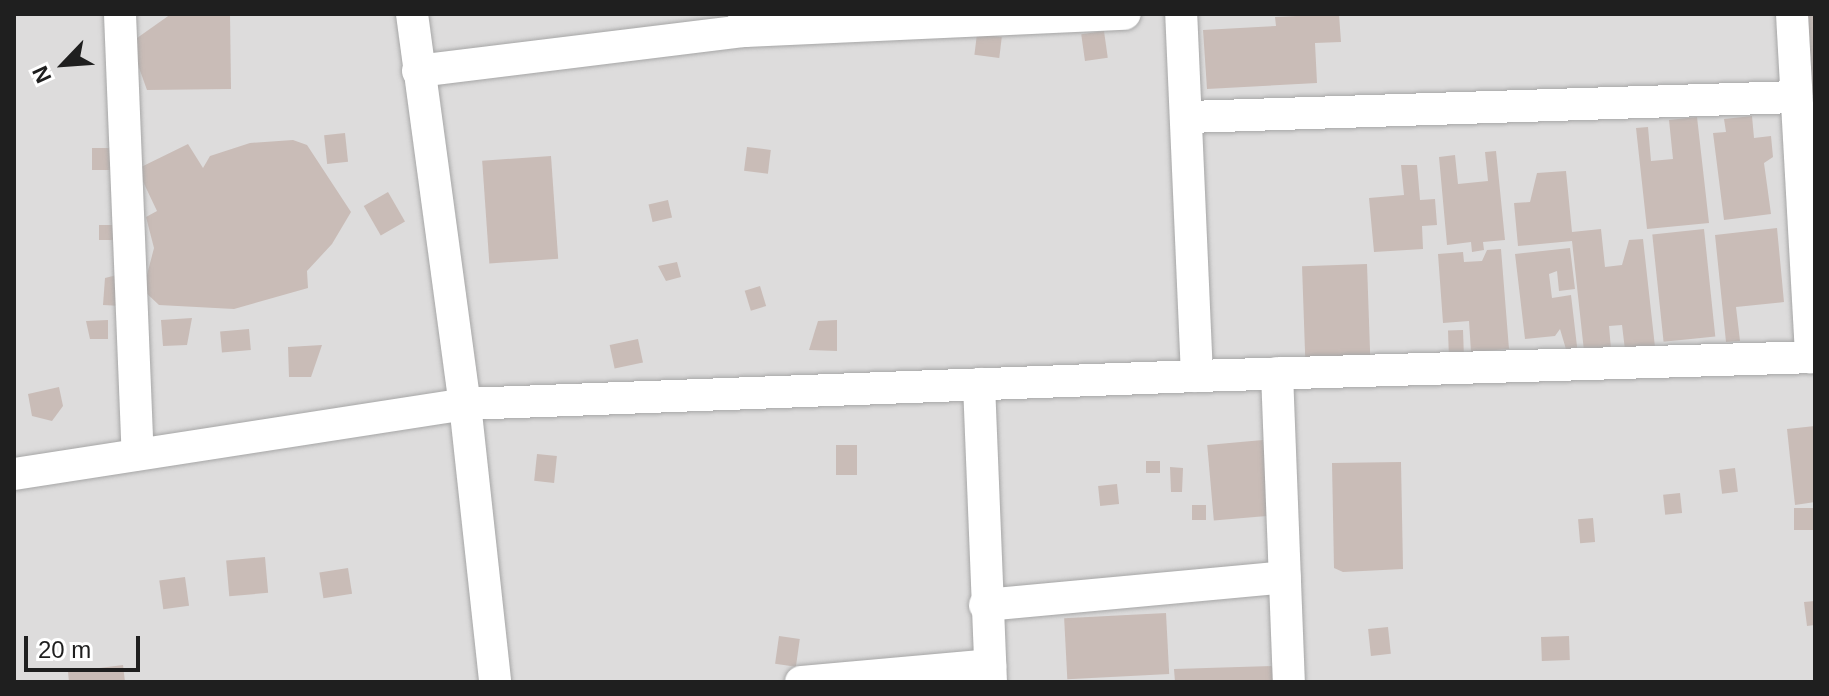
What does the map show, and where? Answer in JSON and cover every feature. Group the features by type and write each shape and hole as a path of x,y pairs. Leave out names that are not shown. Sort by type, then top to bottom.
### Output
{"street":[{"path":"120,14 138,453"},
{"path":"412,14 465,404 495,682"},
{"path":"418,71 744,23 1125,14"},
{"path":"1181,14 1189,117 1197,376"},
{"path":"14,474 465,404 1277,373 1813,357 1792,14"},
{"path":"1189,117 1796,97"},
{"path":"1277,373 1289,682"},
{"path":"801,682 990,673 985,605 979,384"},
{"path":"985,605 1285,577"}],"shaded area":[{"path":"14,14 1815,14 1815,682 14,682"}],"building":[{"path":"171,14 230,14 231,89 147,90 130,43"},
{"path":"1339,14 1341,42 1315,43 1317,83 1207,89 1203,30 1276,26 1275,17"},
{"path":"1807,14 1815,14 1815,95 1807,95"},
{"path":"1104,31 1108,58 1085,61 1081,34"},
{"path":"977,34 1002,37 999,58 974,55"},
{"path":"1752,116 1754,138 1771,136 1773,157 1764,163 1771,214 1724,220 1713,133 1726,132 1724,119"},
{"path":"1697,117 1709,223 1647,229 1636,128 1648,127 1651,161 1673,159 1669,120"},
{"path":"345,133 348,162 327,164 324,135"},
{"path":"293,140 307,145 351,212 332,244 307,271 308,288 234,309 159,305 143,290 154,248 146,217 157,211 137,169 188,144 203,168 210,156 250,143"},
{"path":"747,147 771,150 768,174 744,171"},
{"path":"92,148 116,148 116,170 92,170"},
{"path":"1496,151 1505,240 1483,242 1484,250 1472,252 1471,242 1447,245 1439,157 1455,155 1458,184 1488,181 1485,152"},
{"path":"551,156 558,259 489,264 482,161"},
{"path":"1401,165 1417,165 1420,200 1435,199 1437,225 1422,226 1423,249 1374,252 1369,198 1404,195"},
{"path":"1566,171 1572,232 1601,229 1605,267 1622,265 1629,240 1643,239 1655,347 1625,350 1622,325 1609,326 1611,349 1584,351 1572,241 1518,246 1514,203 1530,202 1537,173"},
{"path":"388,192 405,221 381,235 364,206"},
{"path":"668,200 672,218 653,222 649,204"},
{"path":"99,225 120,225 120,240 99,240"},
{"path":"1777,228 1784,302 1736,307 1740,341 1726,342 1715,235"},
{"path":"1704,229 1715,336 1664,342 1652,234"},
{"path":"1570,248 1575,289 1559,291 1557,271 1549,274 1552,298 1571,295 1578,355 1568,356 1560,329 1555,336 1525,339 1515,254"},
{"path":"1501,249 1509,349 1471,352 1469,321 1443,323 1438,254 1463,252 1464,262 1482,261 1487,250"},
{"path":"677,262 681,277 666,281 658,266"},
{"path":"1367,264 1370,362 1305,364 1302,266"},
{"path":"125,273 122,306 103,305 105,278"},
{"path":"760,286 766,306 751,311 745,291"},
{"path":"192,318 187,345 163,346 161,320"},
{"path":"108,320 108,339 90,339 86,321"},
{"path":"837,320 837,351 809,350 818,321"},
{"path":"249,329 251,350 222,352 220,332"},
{"path":"1463,330 1464,357 1449,358 1448,331"},
{"path":"638,339 643,362 615,369 610,345"},
{"path":"322,345 311,377 289,377 288,347"},
{"path":"59,387 63,406 52,421 32,416 28,394"},
{"path":"1815,426 1815,502 1795,505 1787,429"},
{"path":"1263,440 1270,516 1214,521 1207,445"},
{"path":"836,445 857,445 857,475 836,475"},
{"path":"537,454 557,456 554,483 534,481"},
{"path":"1146,461 1160,461 1160,473 1146,473"},
{"path":"1401,462 1403,569 1343,572 1334,568 1332,463"},
{"path":"1170,467 1183,468 1182,492 1171,492"},
{"path":"1735,468 1738,492 1722,494 1719,470"},
{"path":"1117,484 1119,504 1100,506 1098,486"},
{"path":"1680,493 1682,513 1665,515 1663,495"},
{"path":"1192,505 1206,505 1206,520 1192,520"},
{"path":"1794,508 1815,508 1815,530 1794,530"},
{"path":"1593,518 1595,542 1580,543 1578,519"},
{"path":"265,557 268,593 229,596 226,560"},
{"path":"348,568 352,594 323,598 319,573"},
{"path":"185,577 189,606 163,609 159,581"},
{"path":"1815,601 1815,625 1807,626 1804,602"},
{"path":"1166,613 1169,674 1067,679 1064,618"},
{"path":"1388,627 1391,654 1371,656 1368,629"},
{"path":"779,636 800,639 796,667 775,664"},
{"path":"1569,636 1570,660 1542,661 1541,637"},
{"path":"123,665 125,682 69,682 68,672"},
{"path":"1275,666 1275,682 1175,682 1174,669"}]}
